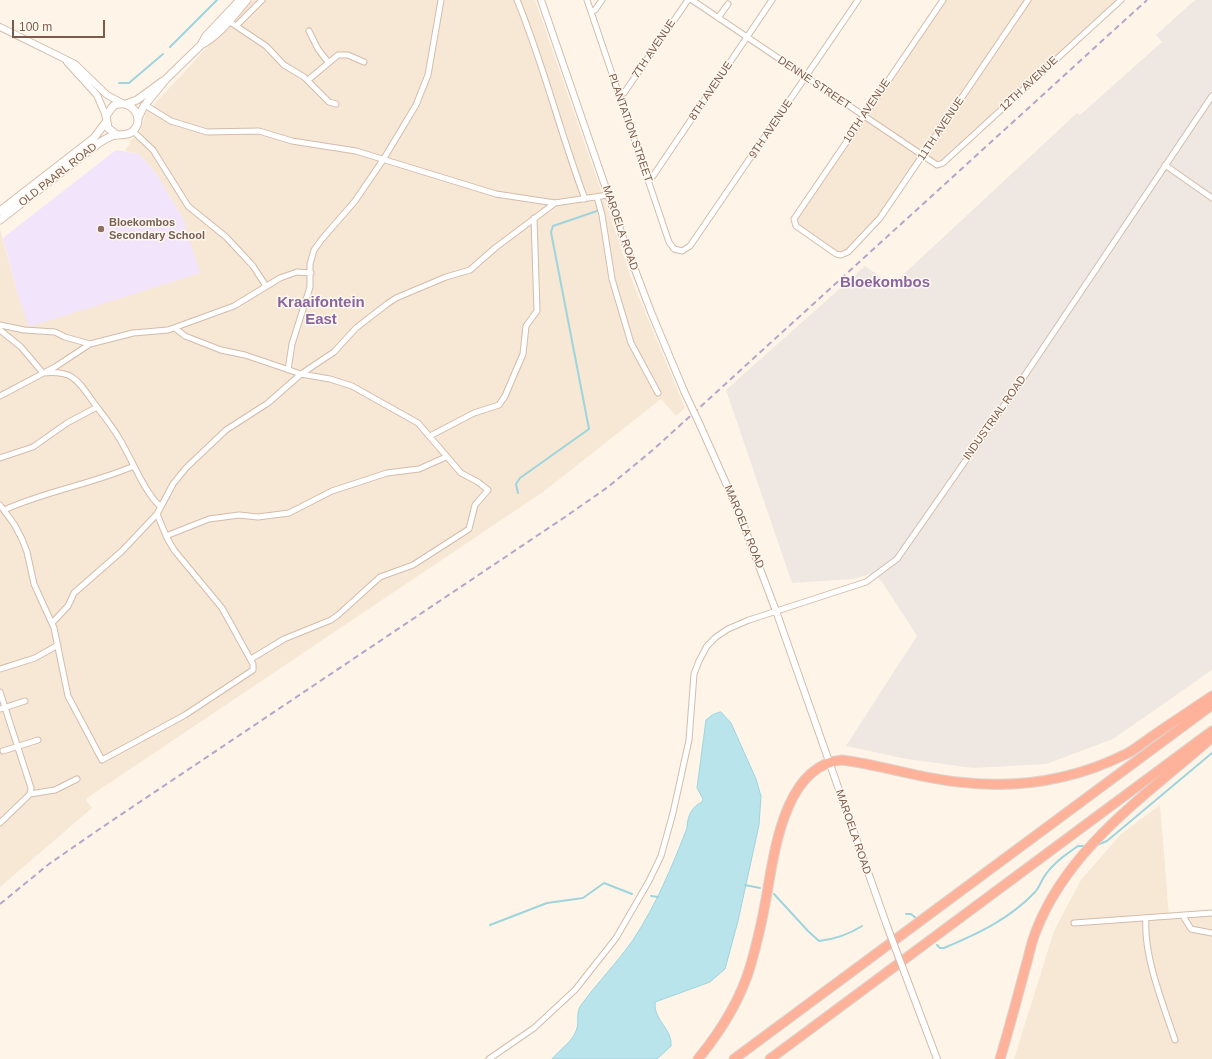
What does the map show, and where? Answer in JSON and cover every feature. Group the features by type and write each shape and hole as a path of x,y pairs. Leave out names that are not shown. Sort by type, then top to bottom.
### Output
{"highway":[{"path":"698,1059 710,1044 734,1006 751,965 762,920 776,841 782,820 801,786 817,768 828,762 851,761 957,782 992,785 1044,781 1100,766 1128,753 1212,696"},
{"path":"734,1059 1212,705"},
{"path":"770,1059 1212,731"},
{"path":"1000,1059 1036,931 1048,906 1069,871 1090,845 1111,824 1212,738"}],"main road":[{"name":"OLD PAARL ROAD","path":"201,45 206,36 240,0"},
{"name":"OLD PAARL ROAD","path":"0,220 99,144 117,135 127,135 133,131 145,105 166,79 201,45 212,38 247,0"},
{"name":"OLD PAARL ROAD","path":"0,210 94,138 106,119 110,108 137,100 166,79"},
{"path":"124,104 134,109 138,118"},
{"path":"106,119 110,130 117,135"}],"street":[{"path":"236,26 262,0"},
{"path":"288,370 294,336 310,287 312,258 318,245 346,213 383,160 416,105 428,75 441,0"},
{"path":"517,0 533,42 566,147 585,199"},
{"name":"MAROELA ROAD","path":"541,0 642,291 684,391 734,501 776,611 828,762 937,1059"},
{"name":"PLANTATION STREET","path":"587,0 670,245 679,251"},
{"path":"591,11 595,10 602,0"},
{"name":"7TH AVENUE","path":"619,96 624,93 688,0"},
{"name":"DENNE STREET","path":"692,0 937,165"},
{"name":"8TH AVENUE","path":"648,180 653,176 772,0"},
{"name":"9TH AVENUE","path":"679,251 685,250 690,246 858,0"},
{"name":"10TH AVENUE","path":"848,252 836,254 794,224 794,219 943,0"},
{"name":"11TH AVENUE","path":"848,252 880,218 1028,0"},
{"name":"12TH AVENUE","path":"937,165 943,163 1121,0"},
{"path":"718,18 728,4"},
{"path":"228,21 256,38 284,65 308,80 329,102 336,104"},
{"path":"0,27 65,59 81,69 107,96 124,104"},
{"path":"309,31 318,49 328,62"},
{"path":"308,80 338,55 343,54 364,62"},
{"path":"65,59 90,87 100,101 106,119"},
{"name":"INDUSTRIAL ROAD","path":"489,1059 527,1034 562,1004 587,977 616,938 632,912 661,856 682,776 689,740 692,689 699,661 707,646 716,637 728,629 776,611 841,592 866,582 884,571 901,554 1021,380 1212,96"},
{"path":"145,105 171,121 207,132 259,131 292,141 349,150 485,192 555,203 608,195"},
{"path":"133,131 153,150 188,206 226,237 253,266 266,286"},
{"path":"1165,165 1212,198"},
{"path":"597,197 602,215 612,279 631,343 658,393"},
{"path":"52,623 68,606 74,593 122,551 157,514 160,506 186,468 226,430 280,393 301,374 334,352 356,328 387,304 396,298 446,277 470,270 495,248 555,203"},
{"path":"430,436 474,413 499,405 505,396 523,354 526,326 537,311 534,218"},
{"path":"0,396 43,373 90,344 133,333 157,332 175,328 230,308 266,286 290,274 297,272 311,273"},
{"path":"0,325 24,330 55,332 65,337 90,344"},
{"path":"175,328 185,336 221,350 245,355 301,374 330,379 352,386 413,419 430,436 461,474 478,482 488,490 474,505 469,529 413,565 380,577 335,618 284,639 251,659"},
{"path":"0,330 20,347 43,373 60,373 76,379 119,438 156,503 160,506"},
{"path":"0,458 33,447 67,423 97,407"},
{"path":"166,536 209,519 239,515 258,517 289,513 332,491 387,474 419,469 446,457"},
{"path":"4,510 26,501 71,488 134,466"},
{"path":"0,505 22,539 36,589 52,623 68,696 102,760 185,715 250,673 254,666 226,614 184,563 166,536 157,514"},
{"path":"0,669 35,658 58,645"},
{"path":"0,692 2,708 18,746 31,785 30,794"},
{"path":"2,708 24,701"},
{"path":"3,751 38,740"},
{"path":"0,823 30,794 55,790 78,779"},
{"path":"1074,923 1212,913"},
{"path":"1183,916 1191,929 1212,933"},
{"path":"1146,918 1146,938 1154,975 1175,1040"}],"shaded area":[{"path":"251,0 535,0 633,283 685,408 676,416 661,399 543,492 87,798 86,800 92,808 0,887 0,229 19,298 183,219 156,173 139,154 125,151 130,143 129,141 139,135 146,113"},
{"path":"942,0 1120,0 940,164 923,156 881,219 842,255 796,227 794,219"},
{"path":"1195,0 1212,0 1212,670 1113,739 1046,764 973,768 907,759 846,746 917,636 883,583 874,573 853,579 792,583 726,390 865,266 892,285 1077,113 1080,115 1162,42 1156,35"},
{"name":"Bloekombos Secondary School","path":"116,150 139,154 156,173 183,219 200,273 29,327 19,298 3,238"},
{"path":"1160,805 1169,917 1212,913 1212,1059 1014,1059 1054,931 1081,880 1121,834"}],"water":[{"path":"721,712 731,723 756,779 761,796 759,825 738,921 725,969 710,982 655,1002 657,1014 671,1040 671,1046 657,1059 552,1059 574,1035 577,1028 579,1008 633,940 656,899 681,843 691,812 695,806 702,802 703,799 697,788 706,720 712,715"}],"waterway":[{"path":"170,47 217,0"},
{"path":"119,83 129,83 163,54"},
{"path":"518,493 516,484 520,478 589,429 551,232 553,226 597,211"},
{"path":"1097,845 1107,841 1212,753"},
{"path":"937,945 940,948 944,948 969,937 1004,918 1025,902 1035,892 1044,876 1057,862 1078,846 1084,846"},
{"path":"490,925 547,903 583,898 604,883 632,894"},
{"path":"745,885 760,888"},
{"path":"774,894 819,941 842,936 862,926"},
{"path":"651,896 658,897"},
{"path":"906,914 911,914 916,918"}],"railway":[{"path":"0,904 49,864 101,828 608,487 654,449 1147,0"}],"place":[{"name":"Bloekombos Secondary School","path":"101,229"}],"district":[{"name":"Bloekombos","path":"885,283"},
{"name":"Kraaifontein East","path":"321,312"}]}
